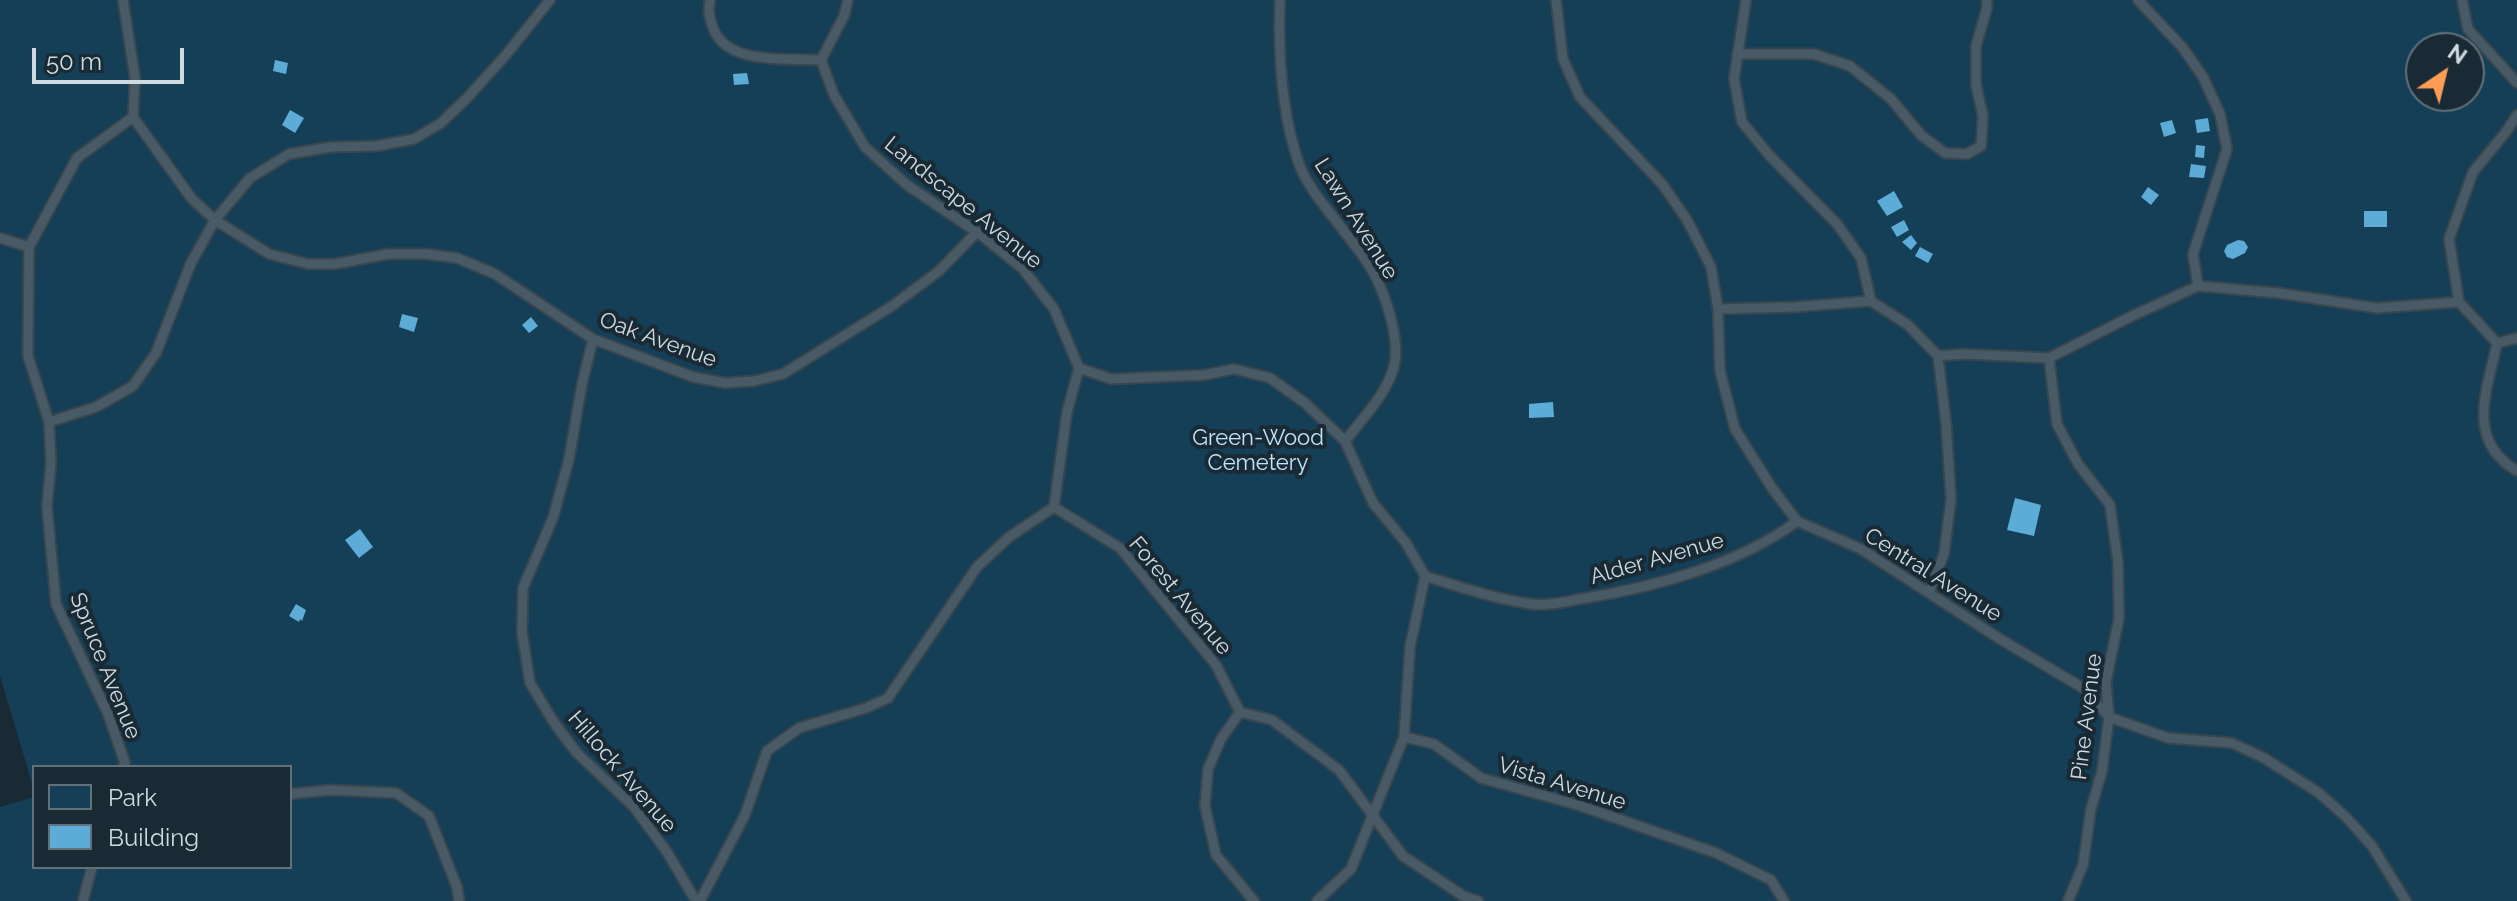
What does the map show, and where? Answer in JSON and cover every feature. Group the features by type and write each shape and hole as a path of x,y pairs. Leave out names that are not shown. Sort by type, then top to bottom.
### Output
{"lane":[{"path":"123,0 135,78 133,117"},
{"path":"49,422 96,407 133,386 156,353 191,263 215,220 250,178 289,154 331,147 376,146 414,139 441,123 505,56 550,0"},
{"path":"710,0 707,11 714,34 730,49 760,57 821,60 844,16 848,0"},
{"name":"Lawn Avenue","path":"1280,0 1278,48 1286,112 1300,166 1321,201 1372,271 1383,294 1396,340 1394,367 1388,380 1345,441"},
{"name":"Central Avenue","path":"1556,0 1563,59 1580,97 1663,185 1687,220 1711,267 1718,309 1720,371 1735,429 1797,521 1861,549 2000,639 2083,688 2109,717 2168,738 2232,743 2264,758 2319,793 2346,817 2372,846 2406,901"},
{"path":"1746,0 1734,79 1742,122 1769,155 1837,224 1861,258 1871,301"},
{"path":"1737,54 1814,54 1850,66 1891,99 1921,135 1945,153 1967,154 1981,146 1983,116 1976,85 1976,46 1987,0"},
{"path":"2138,0 2183,48 2203,77 2220,114 2227,149 2193,254 2198,286"},
{"path":"2462,0 2468,29 2517,83"},
{"name":"Landscape Avenue","path":"821,60 834,95 865,147 907,185 977,232 1022,268 1054,309 1079,368"},
{"path":"2497,343 2459,302 2449,239 2473,172 2517,115"},
{"name":"Oak Avenue","path":"133,117 192,199 215,220 269,254 308,264 335,264 388,254 457,258 495,274 593,339 693,377 725,383 754,381 783,374 892,306 939,271 977,232"},
{"name":"Spruce Avenue","path":"124,765 108,714 56,604 47,506 51,463 49,422 28,356 29,247 77,158 133,117"},
{"path":"0,238 29,247"},
{"path":"1938,356 1964,354 2049,358 2198,286 2278,293 2377,308 2459,302"},
{"path":"1718,309 1871,301 1908,325 1938,356 1951,499 1944,554 1929,593"},
{"path":"2497,343 2517,338"},
{"name":"Hillock Avenue","path":"593,339 569,459 553,518 523,588 522,632 530,683 576,752 634,807 698,901"},
{"path":"2497,343 2482,414 2493,452 2517,471"},
{"name":"Pine Avenue","path":"2049,358 2057,424 2078,464 2110,505 2118,563 2119,618 2106,682 2109,717 2102,771 2091,809 2083,865 2068,901"},
{"path":"698,901 745,815 767,751 799,728 866,708 888,698 977,567 1009,537 1054,507 1067,412 1079,368 1111,379 1204,375 1234,369 1270,378 1305,403 1345,441 1373,503 1406,543 1425,576 1410,647 1404,737 1351,869 1317,901"},
{"name":"Forest Avenue","path":"1054,507 1120,548 1216,665 1240,712"},
{"name":"Alder Avenue","path":"1425,576 1473,591 1546,605 1611,595 1680,576 1738,555 1779,535 1797,521"},
{"path":"1254,901 1216,855 1205,806 1208,769 1221,739 1240,712 1272,720 1339,770 1403,856 1463,896 1478,901"},
{"name":"Vista Avenue","path":"1404,737 1434,744 1481,778 1581,806 1716,853 1771,880 1784,901"},
{"path":"292,794 330,790 396,793 429,816 457,887 459,901"},
{"path":"83,901 91,869"}],"green space":[{"name":"Green-Wood Cemetery","path":"0,0 2517,0 2517,901 0,901 0,807 32,798 32,869 292,869 292,765 32,765 32,783 0,676"}],"building":[{"path":"275,60 288,63 286,74 273,71"},
{"path":"747,73 749,84 734,85 733,74"},
{"path":"290,110 304,118 295,133 282,125"},
{"path":"2208,118 2210,131 2197,133 2195,120"},
{"path":"2172,120 2176,133 2164,137 2160,123"},
{"path":"2196,145 2205,146 2204,158 2195,157"},
{"path":"2191,164 2206,166 2204,178 2189,177"},
{"path":"2148,187 2159,195 2151,205 2141,197"},
{"path":"1894,191 1903,207 1887,216 1877,201"},
{"path":"2364,211 2387,211 2387,227 2364,227"},
{"path":"1904,220 1909,230 1897,237 1891,227"},
{"path":"1911,235 1917,243 1911,250 1902,242"},
{"path":"2244,241 2248,247 2245,253 2233,259 2227,257 2224,251 2227,245"},
{"path":"1920,247 1933,254 1928,263 1915,256"},
{"path":"402,314 418,318 414,332 399,327"},
{"path":"531,317 538,326 529,333 522,325"},
{"path":"1553,402 1554,417 1529,418 1529,404"},
{"path":"2015,498 2041,505 2034,536 2007,530"},
{"path":"360,529 373,547 359,558 345,540"},
{"path":"296,604 306,610 299,622 289,616"}]}
